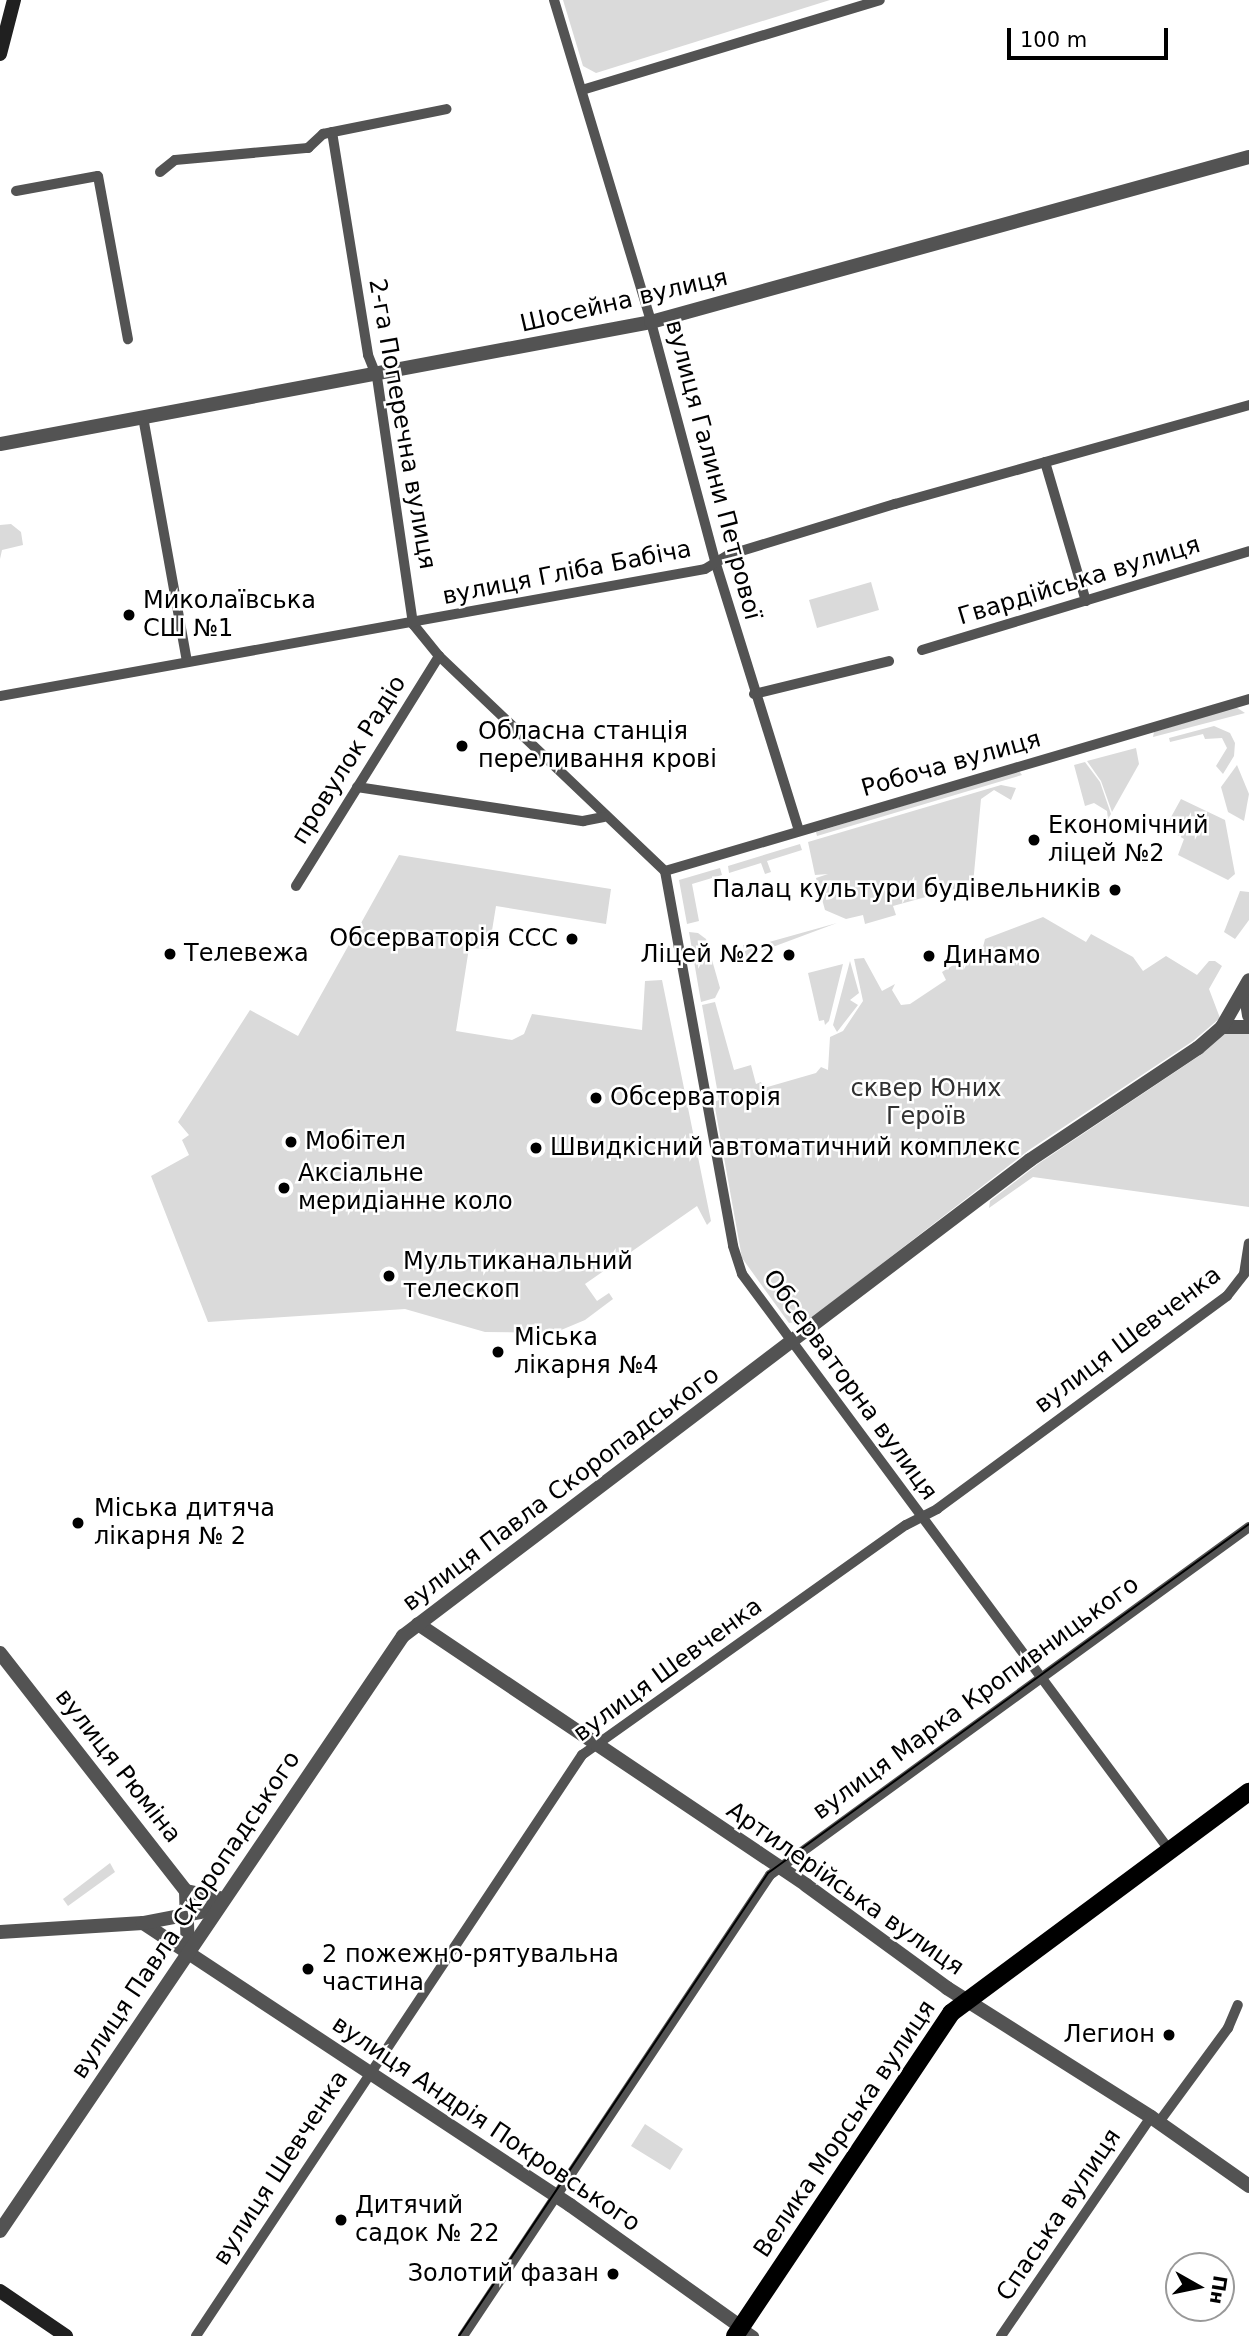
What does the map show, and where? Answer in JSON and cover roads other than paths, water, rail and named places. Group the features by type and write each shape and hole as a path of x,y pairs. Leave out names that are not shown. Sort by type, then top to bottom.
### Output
{"highway":[{"name":"Велика Морська вулиця","path":"743,2333 942,2024 967,2001 1249,1792"}],"main road":[{"path":"0,54 14,0"},
{"path":"0,2291 66,2336"}],"street":[{"name":"вулиця Галини Петрової","path":"554,0 651,323 754,694 799,830"},
{"path":"582,90 880,0"},
{"path":"160,172 175,160 308,148 332,132 447,109"},
{"name":"2-га Поперечна вулиця","path":"332,132 368,355 377,377 413,624"},
{"name":"Шосейна вулиця","path":"0,444 143,416 377,377 651,323 1249,158"},
{"path":"16,191 98,176 128,339"},
{"name":"вулиця Гліба Бабіча","path":"0,696 187,661 413,624 705,569 715,561 1045,462 1249,405"},
{"path":"143,416 187,661"},
{"path":"1045,462 1086,601"},
{"name":"Гвардійська вулиця","path":"922,650 1249,551"},
{"path":"413,624 439,656 604,817 665,871"},
{"name":"провулок Радіо","path":"296,886 439,656"},
{"path":"754,694 889,661"},
{"name":"Робоча вулиця","path":"665,871 1249,699"},
{"path":"357,787 583,821 604,817"},
{"name":"Обсерваторна вулиця","path":"665,871 733,1246 742,1274 1170,1851"},
{"path":"1248,983 1249,1016"},
{"name":"вулиця Павла Скоропадського","path":"0,2231 394,1646 418,1624 632,1458 710,1406 1030,1160 1222,1027 1248,983"},
{"path":"1222,1027 1249,1027"},
{"name":"вулиця Шевченка","path":"196,2336 576,1763 900,1529 922,1518 1227,1296 1244,1274 1249,1242"},
{"name":"вулиця Марка Кропивницького","path":"463,2336 755,1894 778,1867 1249,1527"},
{"name":"Артилерійська вулиця","path":"418,1624 778,1867 967,2001 1155,2120 1249,2186"},
{"name":"вулиця Рюміна","path":"0,1653 186,1891"},
{"path":"188,1955 189,1915 186,1891 225,1899"},
{"path":"0,1931 143,1923 189,1915 225,1899"},
{"name":"вулиця Андрія Покровського","path":"143,1923 555,2194 743,2333"},
{"name":"Спаська вулиця","path":"1001,2336 1155,2120 1228,2028 1238,2005"}],"tram line":[{"path":"459,2336 768,1873 1249,1524"}],"place":[{"name":"Миколаївська СШ №1","path":"129,615"},
{"name":"Обласна станція переливання крові","path":"462,746"},
{"name":"Економічний ліцей №2","path":"1034,840"},
{"name":"Палац культури будівельників","path":"1115,890"},
{"name":"Обсерваторія ССС","path":"572,939"},
{"name":"Телевежа","path":"170,954"},
{"name":"Ліцей №22","path":"789,955"},
{"name":"Динамо","path":"929,956"},
{"name":"Обсерваторія","path":"596,1098"},
{"name":"Мобітел","path":"291,1142"},
{"name":"Швидкісний автоматичний комплекс","path":"536,1148"},
{"name":"Аксіальне меридіанне коло","path":"284,1188"},
{"name":"Мультиканальний телескоп","path":"389,1276"},
{"name":"Міська лікарня №4","path":"498,1352"},
{"name":"Міська дитяча лікарня № 2","path":"78,1523"},
{"name":"2 пожежно-рятувальна частина","path":"308,1969"},
{"name":"Легион","path":"1169,2035"},
{"name":"Дитячий садок № 22","path":"341,2220"},
{"name":"Золотий фазан","path":"613,2274"}],"park label":[{"name":"сквер Юних Героїв","path":"926,1103"}]}
